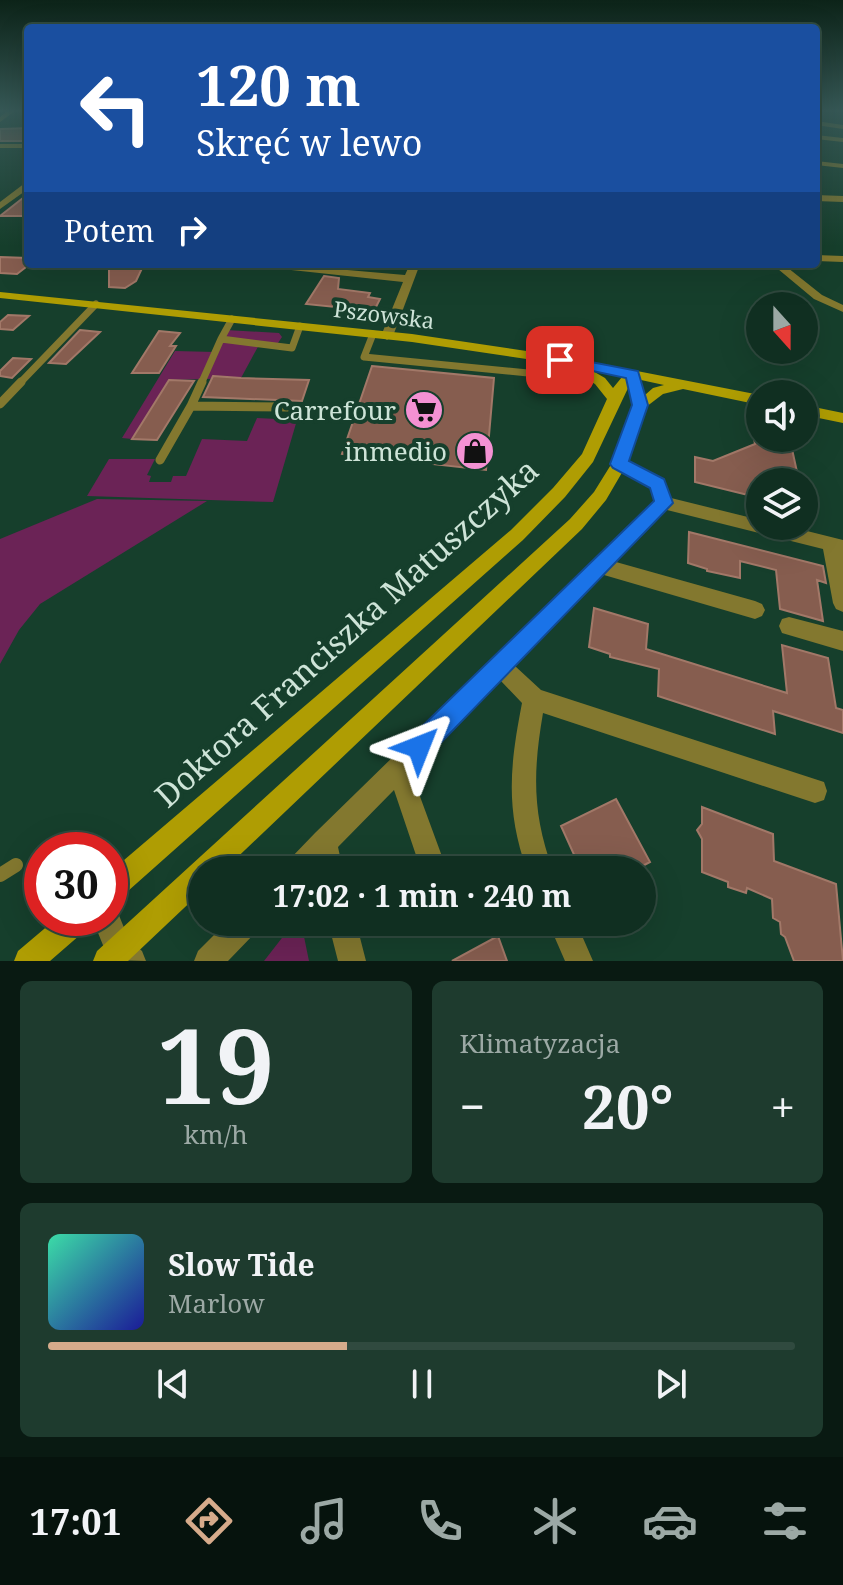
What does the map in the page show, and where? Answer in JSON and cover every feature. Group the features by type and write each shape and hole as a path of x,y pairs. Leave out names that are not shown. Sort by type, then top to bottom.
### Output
{"main road":[{"name":"Pszowska","path":"0,295 380,335 560,360 746,397"},
{"path":"560,360 595,377 614,399"},
{"path":"221,856 576,524 600,496 619,464 640,405 633,374"},
{"name":"Doktora Franciszka Matuszczyka","path":"128,874 517,535 567,484 595,446 620,385 633,374"},
{"path":"640,405 658,391 684,384"},
{"path":"818,413 843,418"},
{"path":"120,957 188,888"},
{"path":"28,961 57,936"}],"street":[{"path":"820,163 843,166"},
{"path":"0,206 24,188"},
{"path":"820,198 843,199"},
{"path":"820,258 843,259"},
{"path":"302,268 409,279"},
{"path":"380,335 413,268"},
{"path":"782,268 818,297 843,309"},
{"path":"619,464 658,484 664,503"},
{"path":"664,503 837,545 843,603"},
{"path":"310,856 664,503"},
{"path":"602,566 755,610"},
{"path":"789,626 843,641"},
{"path":"501,666 534,699 815,791"},
{"path":"534,699 522,761 520,798 534,856"},
{"path":"398,768 429,856"},
{"path":"324,842 327,856"},
{"path":"112,936 120,957"},
{"path":"208,961 232,936"},
{"path":"346,936 352,961"},
{"path":"568,936 579,961"}],"lane":[{"path":"0,404 96,304"},
{"path":"160,460 191,406 232,319"},
{"path":"221,339 292,348 300,326"},
{"path":"380,335 364,357 528,373"},
{"path":"191,406 288,407"},
{"path":"0,875 16,865"}],"shaded area":[{"path":"226,330 279,333 282,337 278,343 260,343 241,378 169,380 132,439 122,438 175,351 215,352"},
{"path":"257,418 297,420 273,502 87,496 109,459 155,459 147,475 151,476 149,482 171,482 173,476 186,476 202,439 247,441"},
{"path":"97,499 207,501 40,604 19,630 0,664 0,539"},
{"path":"283,936 304,936 309,961 264,961"}],"building":[{"path":"24,197 24,216 0,216"},
{"path":"0,257 24,258 25,268 17,274 0,273"},
{"path":"109,268 142,268 136,281 125,288 109,287"},
{"path":"324,276 339,278 338,289 370,293 368,297 380,299 374,311 306,304"},
{"path":"8,315 29,316 13,330 0,329 0,322"},
{"path":"80,330 100,332 66,364 49,363"},
{"path":"159,331 180,333 170,346 176,346 159,373 132,373"},
{"path":"13,358 31,359 12,378 0,376 0,371"},
{"name":"Carrefour","path":"372,366 494,378 486,470 342,454"},
{"path":"213,376 309,380 302,401 203,397"},
{"path":"169,380 194,381 157,440 132,439"},
{"path":"746,448 746,452 793,452 796,468 746,468 746,495 695,482 695,457 713,461"},
{"path":"689,532 823,566 826,583 817,580 823,621 780,609 776,570 740,561 740,578 707,571 688,563"},
{"path":"594,608 648,624 646,649 787,693 782,645 828,658 836,708 843,710 843,733 773,711 775,734 658,696 659,669 610,657 610,654 589,647"},
{"path":"616,799 647,856 575,856 561,826"},
{"path":"702,807 773,834 774,861 836,884 843,961 794,961 781,934 780,922 773,918 772,899 747,888 746,893 728,887 728,882 702,872 702,839 697,830 702,824"},
{"path":"498,936 507,961 452,961"}],"place":[{"name":"Carrefour","path":"424,410"},
{"name":"inmedio","path":"475,451"}],"route":[{"path":"419,747 664,503 658,484 619,464 640,405 633,374 560,360"}]}
